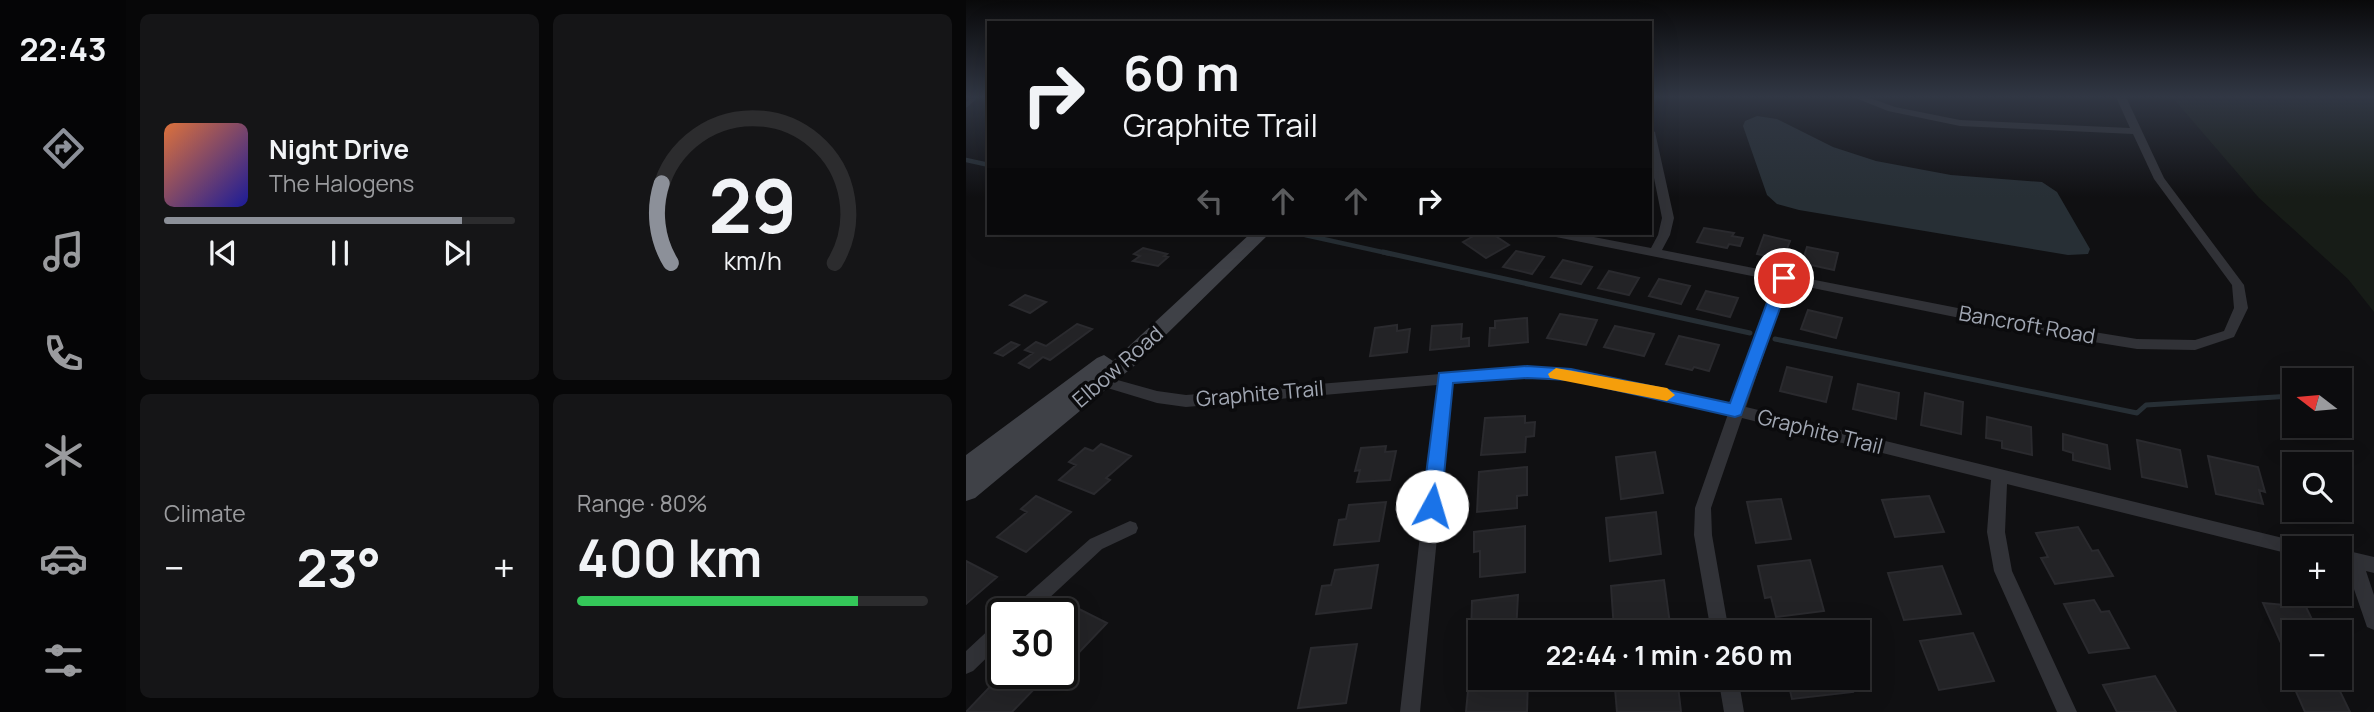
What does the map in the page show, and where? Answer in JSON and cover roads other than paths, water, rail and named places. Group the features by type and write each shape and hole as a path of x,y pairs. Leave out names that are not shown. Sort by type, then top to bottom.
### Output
{"main road":[{"name":"Elbow Road","path":"966,468 1096,379 1251,235"},
{"name":"Elbow Road","path":"966,491 1206,288 1259,235"}],"street":[{"path":"2118,130 2136,131"},
{"name":"Bancroft Road","path":"1566,235 2019,326 2137,344 2195,345 2229,334 2241,308 2238,285 2160,179 2136,131"},
{"path":"1652,142 1668,218 1664,235 1655,253"},
{"path":"1718,620 1703,535 1703,508 1784,278"},
{"name":"Graphite Trail","path":"1096,379 1157,397 1186,401 1527,372 1571,374 1735,411 2282,544"},
{"path":"1410,712 1445,378"},
{"path":"1999,476 1996,532 2003,571 2067,712"},
{"path":"1037,598 1096,544 1129,528"},
{"path":"2352,560 2374,565"},
{"path":"2352,572 2374,621"},
{"path":"966,664 987,644"},
{"path":"1730,690 1734,712"}],"waterway":[{"path":"966,160 987,165"},
{"path":"1305,235 1391,254"},
{"path":"1383,252 1750,333"},
{"path":"1775,339 2137,413 2146,405 2282,397"}]}
